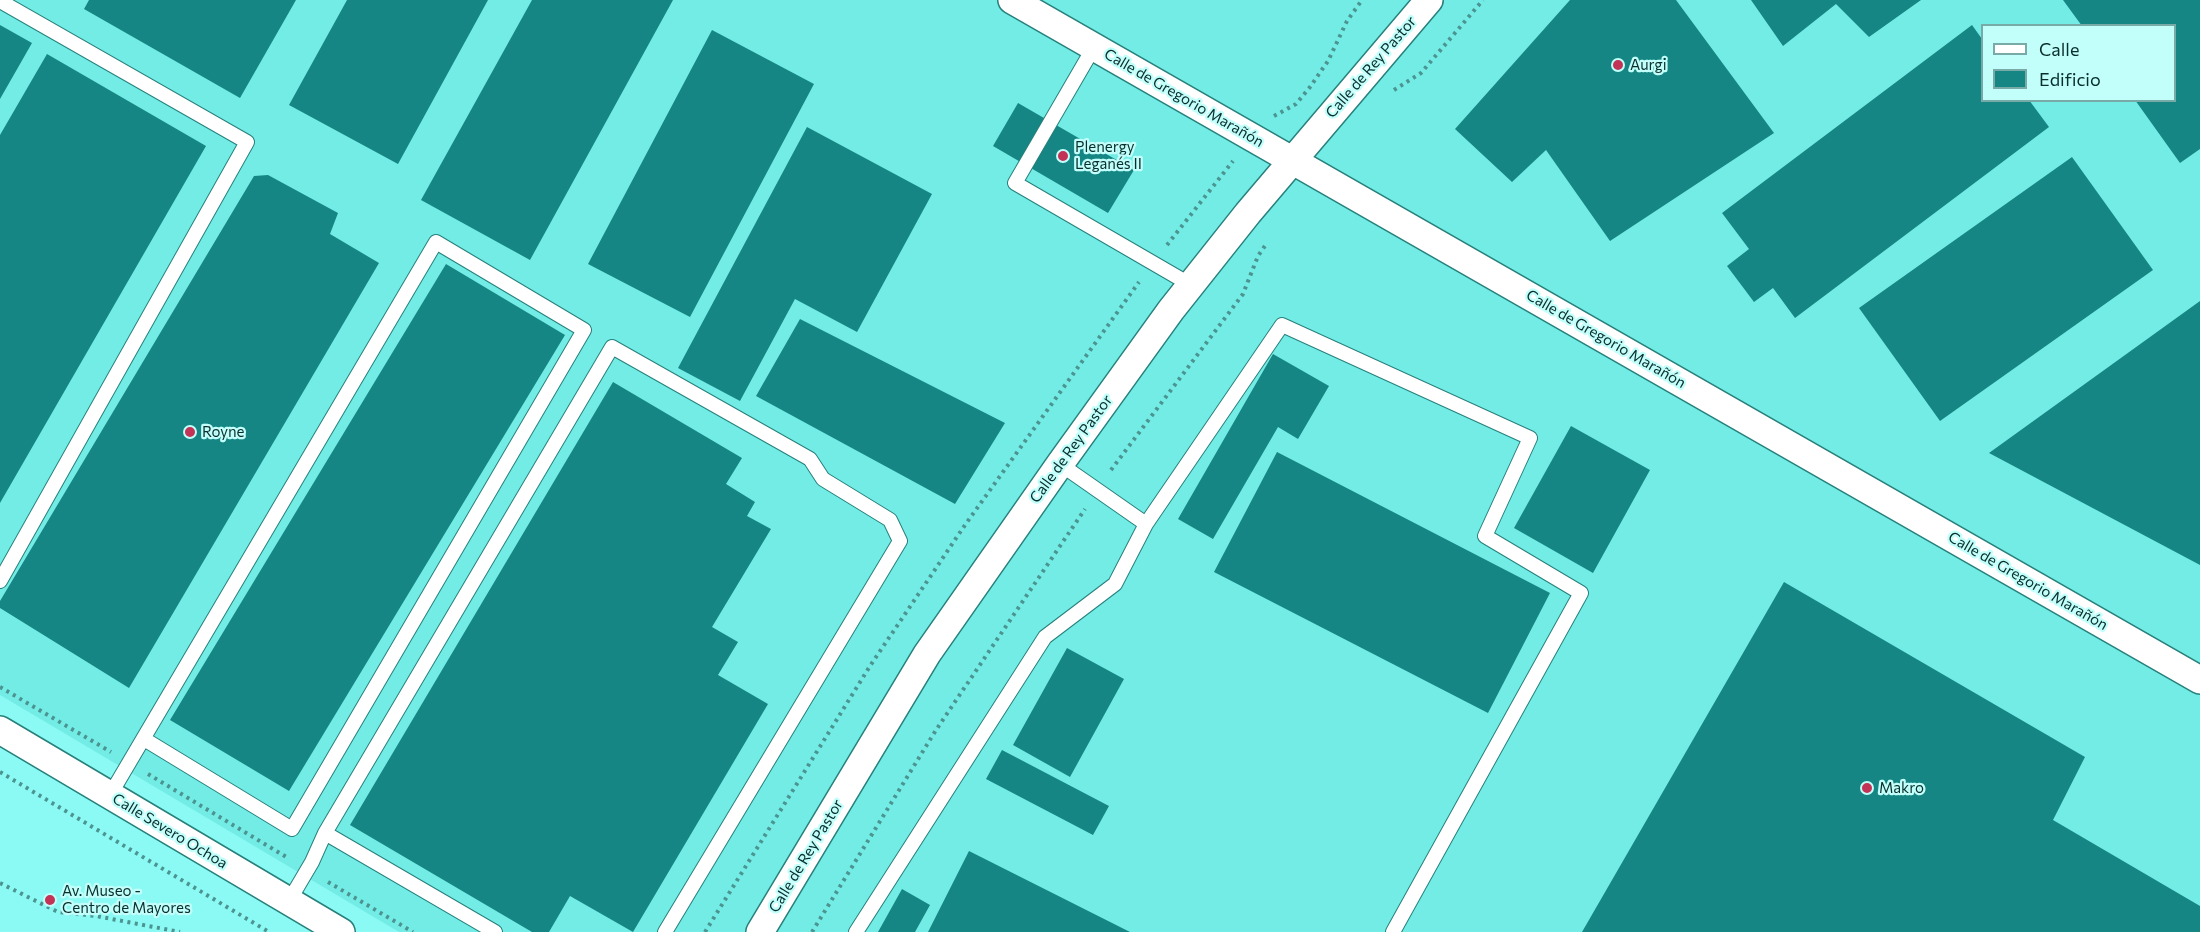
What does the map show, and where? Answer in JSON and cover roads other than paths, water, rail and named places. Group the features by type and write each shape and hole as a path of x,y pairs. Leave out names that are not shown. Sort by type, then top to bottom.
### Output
{"street":[{"name":"Calle de Gregorio Marañón","path":"1012,0 2200,680"},
{"name":"Calle de Rey Pastor","path":"760,932 927,654 1060,464 1191,285 1292,159 1429,0"},
{"name":"Calle Severo Ochoa","path":"0,730 341,932"}],"lane":[{"path":"0,1 247,142 0,581"},
{"path":"1094,47 1016,183 1191,285"},
{"path":"110,795 436,242 584,330 292,829 144,739"},
{"path":"856,932 1045,637 1115,584 1146,524 1282,326 1530,438 1485,536 1581,593 1393,932"},
{"path":"289,901 308,870 325,833 612,347 810,459 823,479 890,520 900,541 665,932"},
{"path":"1060,464 1146,524"},
{"path":"325,833 495,932"}],"place":[{"name":"Aurgi","path":"1618,65"},
{"name":"Plenergy Leganés II","path":"1063,156"},
{"name":"Royne","path":"190,432"},
{"name":"Makro","path":"1867,788"},
{"name":"Av. Museo - Centro de Mayores","path":"50,900"}]}
